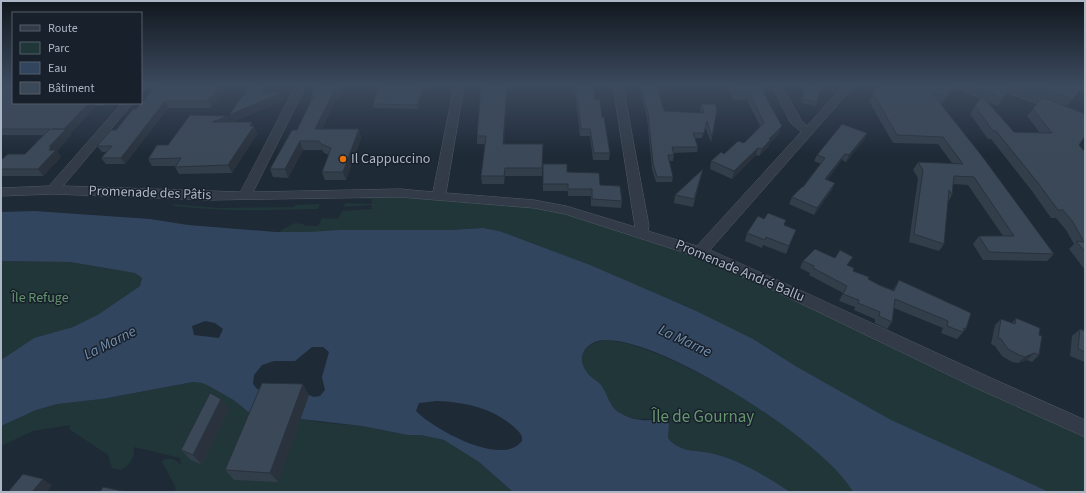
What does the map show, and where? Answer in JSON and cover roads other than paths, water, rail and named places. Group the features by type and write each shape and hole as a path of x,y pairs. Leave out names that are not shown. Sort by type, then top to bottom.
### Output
{"street":[{"path":"53,190 123,109"},
{"path":"244,196 289,109"},
{"path":"439,196 455,109"},
{"path":"622,109 642,226 641,232"},
{"path":"789,109 796,122 808,132"},
{"path":"700,252 828,109"},
{"path":"1060,109 1085,118"},
{"name":"Promenade des Pâtis","path":"1,192 53,190 209,196 299,196"},
{"name":"Promenade André Ballu","path":"299,196 400,193 548,206 641,232 700,252 782,288 982,383 1085,429"}],"water":[{"name":"La Marne","path":"34,211 150,219 188,225 276,232 340,230 450,230 483,228 499,231 590,265 692,309 753,339 797,367 891,420 1049,492 853,492 837,471 811,447 778,421 740,396 701,373 663,355 630,343 604,340 588,346 583,354 582,360 586,371 601,385 614,408 625,416 636,419 666,420 669,424 668,438 677,446 687,450 710,453 731,459 761,474 790,492 513,492 479,462 444,440 362,426 259,416 247,411 235,401 209,386 202,383 193,382 102,399 57,404 36,410 1,426 1,360 34,338 73,327 99,314 140,286 142,278 135,273 70,262 1,261 1,212","holes":["205,321 215,323 223,329 219,338 194,335 192,326","312,347 323,347 329,352 322,377 325,390 320,396 314,397 309,395 263,391 257,389 253,384 254,375 262,365 274,361 295,361","437,401 457,403 487,410 513,426 521,434 522,441 512,448 499,450 484,448 451,435 436,427 416,411 419,403"]}],"place":[{"name":"Il Cappuccino","path":"343,159"}],"park label":[{"name":"Île Refuge","path":"40,298"},
{"name":"Île de Gournay","path":"703,417"}]}
